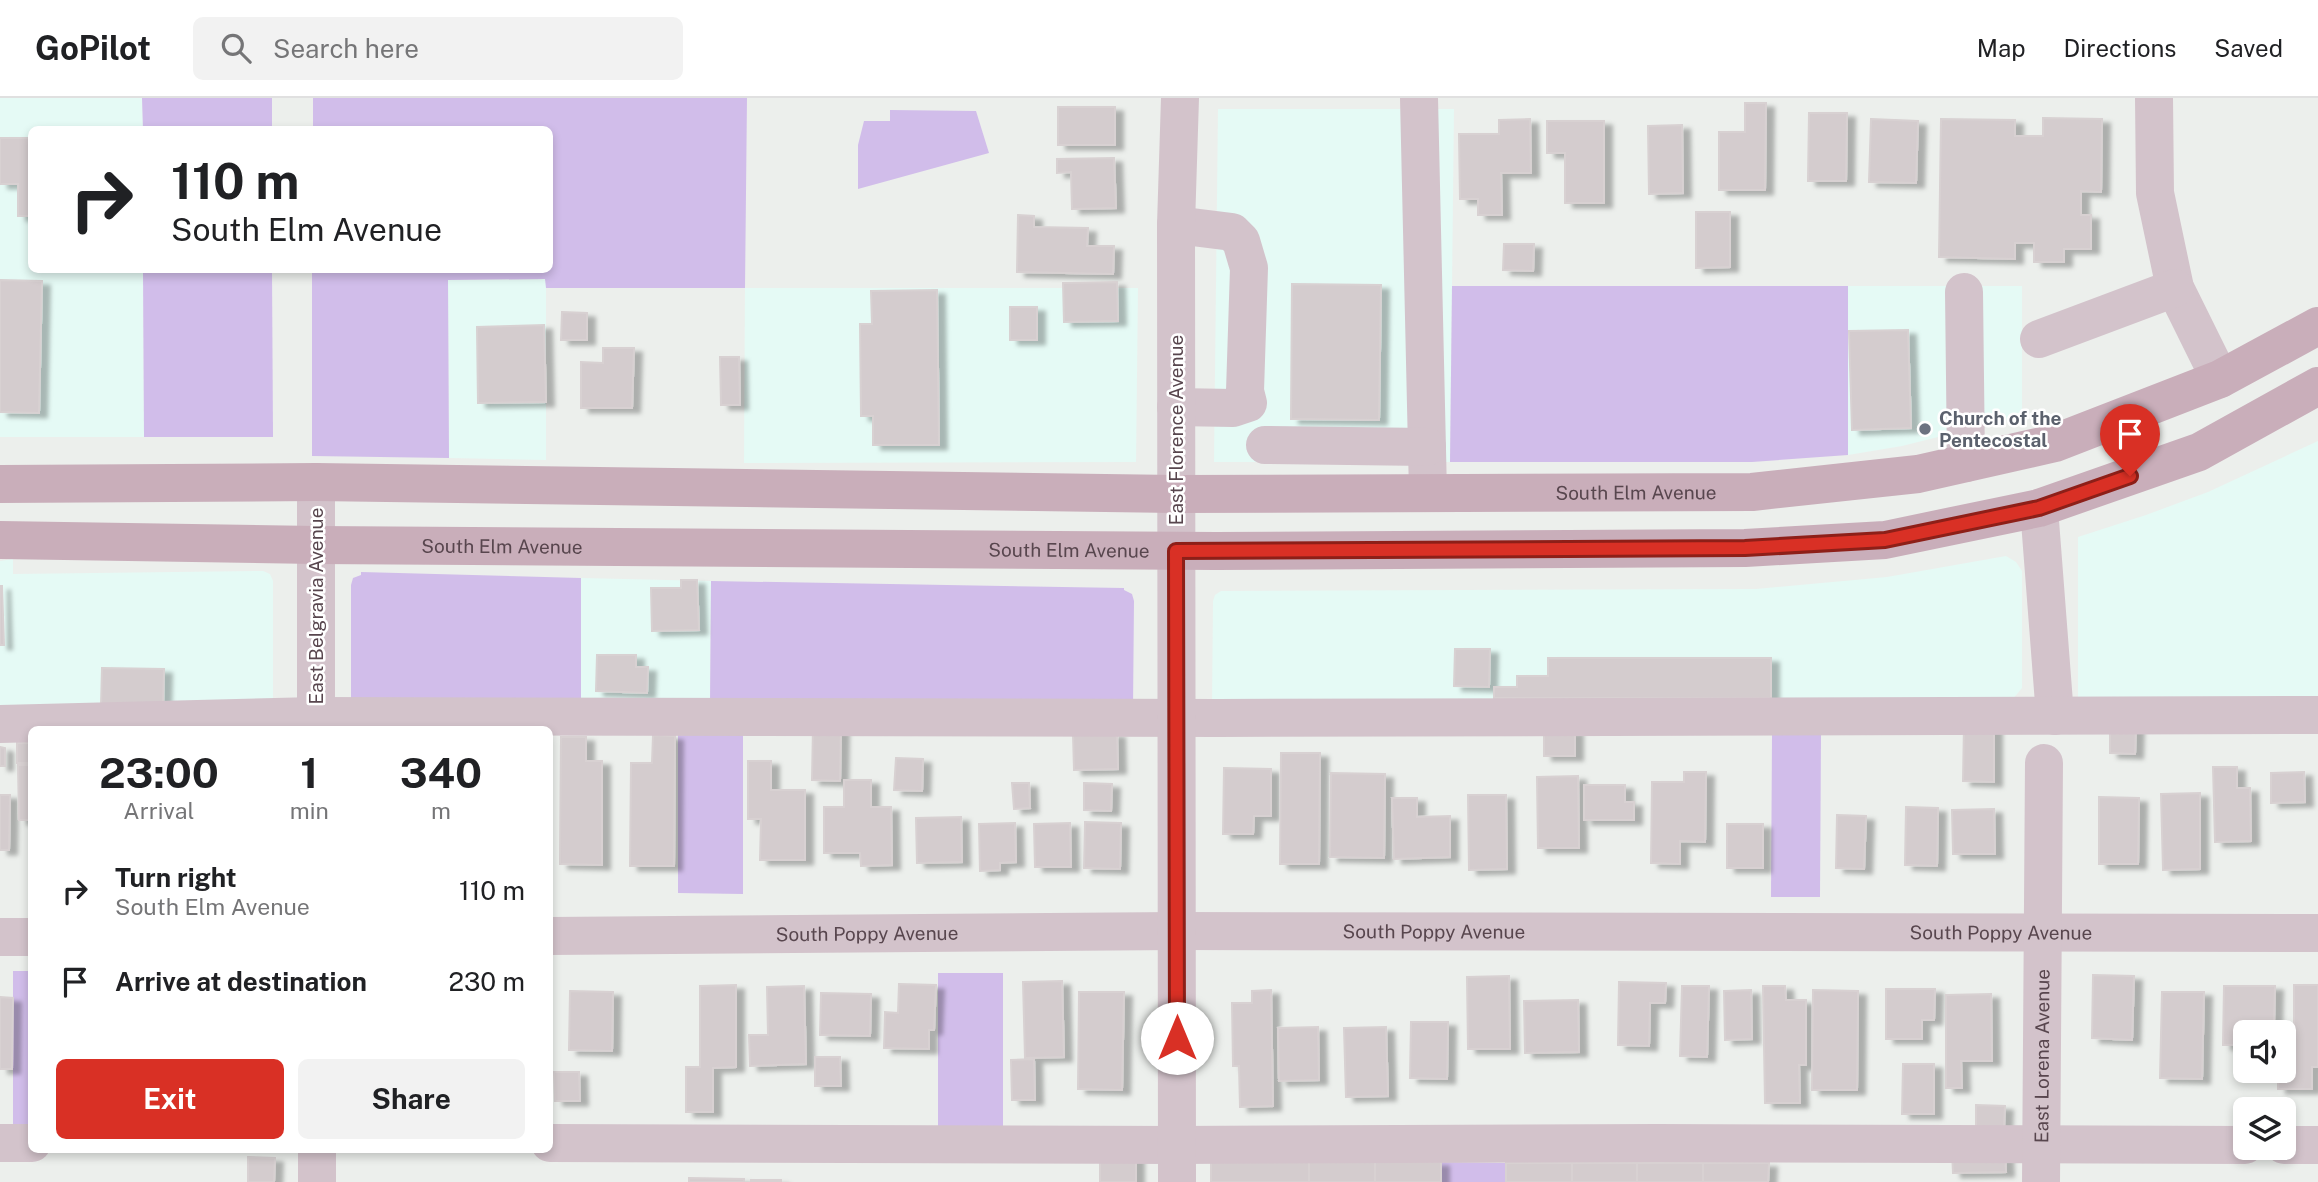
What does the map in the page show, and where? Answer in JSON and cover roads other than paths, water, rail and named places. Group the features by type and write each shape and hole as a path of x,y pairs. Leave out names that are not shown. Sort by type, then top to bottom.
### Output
{"main road":[{"name":"South Elm Avenue","path":"0,484 316,482 1176,494 1752,492 1918,474 2055,443 2220,379 2318,326"},
{"name":"South Elm Avenue","path":"0,540 1176,551 1745,548 1885,540 2039,508 2199,452 2318,386"}],"street":[{"name":"East Florence Avenue","path":"1177,1163 1176,225 1180,98"},
{"path":"1419,98 1428,493"},
{"path":"2154,112 2155,193 2175,288 2220,379"},
{"path":"1176,225 1232,232 1241,242 1249,268 1245,391 1248,403 1261,425 1265,445 1266,494"},
{"path":"2039,339 2175,288"},
{"path":"1964,292 1966,463"},
{"path":"1176,407 1233,408 1248,403"},
{"path":"1265,445 1427,447"},
{"name":"East Belgravia Avenue","path":"316,482 316,723"},
{"path":"2039,508 2055,716"},
{"path":"0,724 1177,716 2318,715"},
{"name":"East Lorena Avenue","path":"2041,1182 2044,763"},
{"name":"South Poppy Avenue","path":"553,936 1177,931 2318,933"},
{"path":"0,937 28,937"},
{"path":"0,1143 28,1143"},
{"path":"553,1143 1177,1163 2041,1143 2233,1145"},
{"path":"2296,1145 2318,1145"},
{"path":"317,1153 317,1182"}],"place":[{"name":"Church of the Pentecostal","path":"1925,429"}]}
